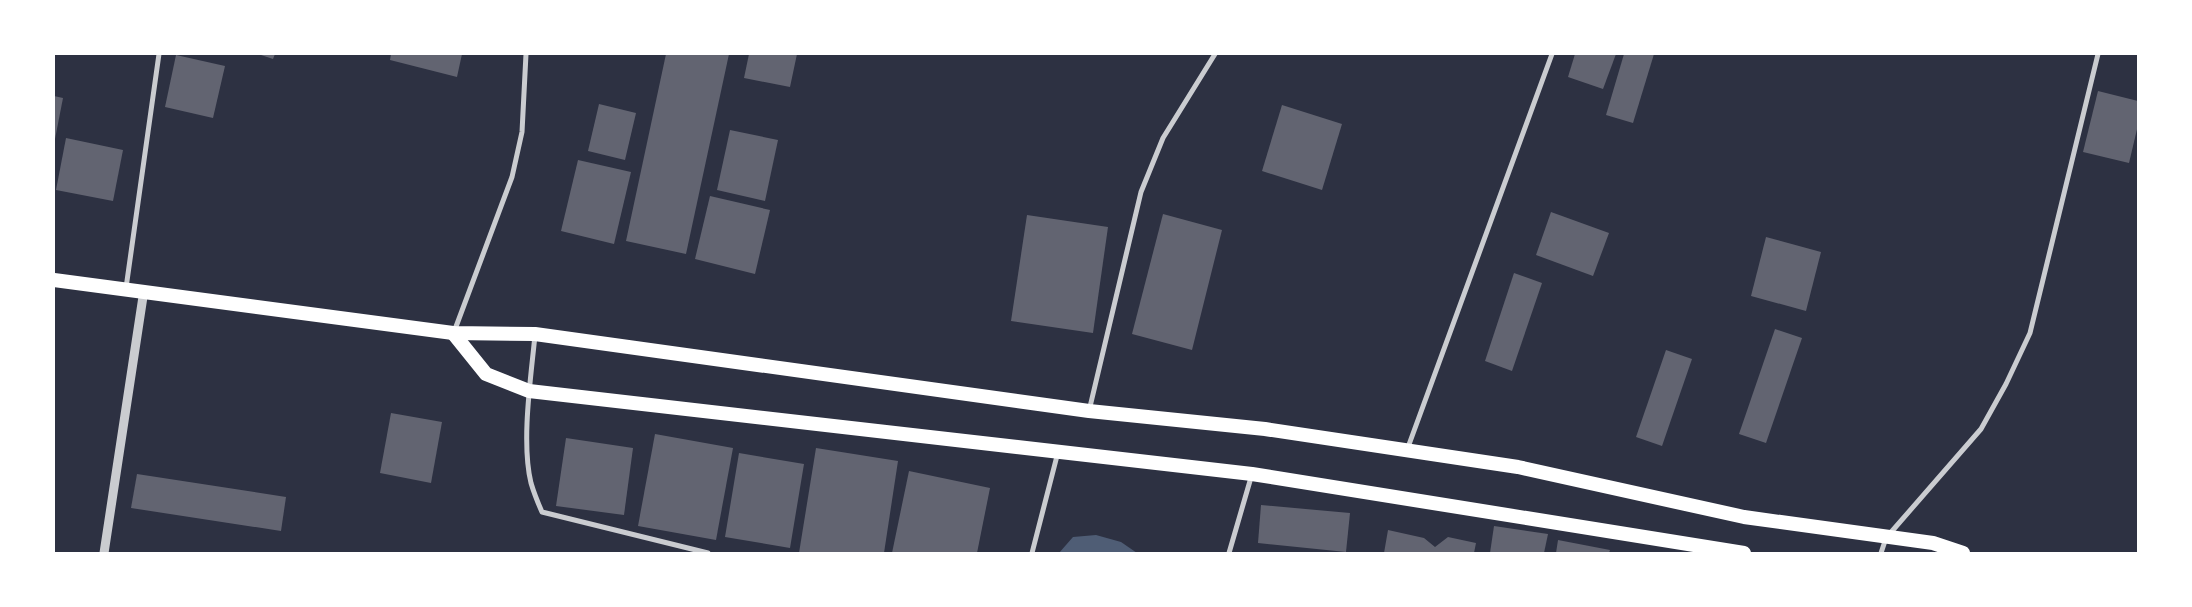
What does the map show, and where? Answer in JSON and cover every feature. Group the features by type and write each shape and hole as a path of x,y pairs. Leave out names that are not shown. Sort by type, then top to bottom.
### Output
{"highway":[{"path":"54,280 144,290 453,333 535,334 1089,411 1265,428 1518,467 1744,517 1933,543 1963,553"},
{"path":"453,333 486,374 529,391 1252,474 1744,553"}],"street":[{"path":"126,288 159,54"},
{"path":"453,333 512,177 522,132 526,54"},
{"path":"1089,411 1141,192 1164,138 1215,54"},
{"path":"1407,450 1552,54"},
{"path":"1880,553 1886,538 1981,429 2006,384 2030,333 2098,54"},
{"path":"104,553 144,290"},
{"path":"535,334 529,391 528,462 531,484 542,512 708,553"},
{"path":"1032,553 1058,452"},
{"path":"1228,553 1252,474"}],"water":[{"path":"1096,535 1121,542 1137,553 1059,553 1073,537"}],"building":[{"path":"258,54 275,54 273,59"},
{"path":"391,54 462,54 457,77 390,60"},
{"path":"666,54 729,54 686,254 626,241"},
{"path":"749,54 797,54 790,87 744,78"},
{"path":"1575,54 1616,54 1603,89 1568,77"},
{"path":"1624,54 1654,54 1633,123 1606,115"},
{"path":"176,55 225,66 213,118 165,107"},
{"path":"2098,91 2138,101 2138,125 2129,163 2083,152"},
{"path":"54,96 63,98 55,139 54,138"},
{"path":"599,104 636,113 625,160 588,151"},
{"path":"1282,105 1342,124 1322,190 1262,171"},
{"path":"730,130 778,140 765,201 717,190"},
{"path":"66,138 123,150 113,201 56,190"},
{"path":"578,160 631,172 614,244 561,231"},
{"path":"710,196 770,210 755,274 695,259"},
{"path":"1551,212 1609,233 1593,276 1536,255"},
{"path":"1163,214 1222,230 1192,350 1132,334"},
{"path":"1027,215 1108,227 1093,333 1011,321"},
{"path":"1766,237 1821,252 1806,311 1751,296"},
{"path":"1514,273 1542,283 1512,371 1485,361"},
{"path":"1775,329 1802,338 1766,443 1739,434"},
{"path":"1666,350 1692,359 1662,446 1636,437"},
{"path":"391,413 442,422 431,483 380,473"},
{"path":"655,434 733,448 716,540 638,526"},
{"path":"566,438 633,448 624,515 556,506"},
{"path":"816,448 898,461 884,553 799,553"},
{"path":"739,453 804,464 790,548 725,537"},
{"path":"909,471 990,488 977,553 892,553"},
{"path":"137,474 286,497 281,531 131,508"},
{"path":"1261,505 1350,513 1346,552 1258,543"},
{"path":"1494,526 1548,534 1544,553 1490,553"},
{"path":"1388,530 1424,538 1435,547 1448,537 1476,543 1474,553 1384,553"},
{"path":"1558,540 1610,550 1609,553 1556,553"}]}
